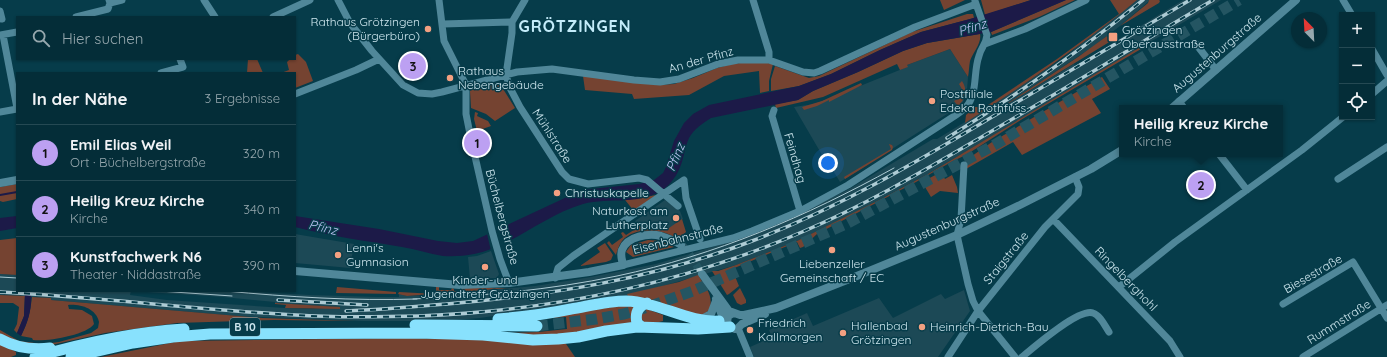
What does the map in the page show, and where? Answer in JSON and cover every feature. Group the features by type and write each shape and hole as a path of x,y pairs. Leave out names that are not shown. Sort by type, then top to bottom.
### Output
{"highway":[{"path":"420,329 541,314 608,302 624,301 647,304 709,322 734,321"},
{"path":"642,327 637,323 636,313 642,305 647,304"},
{"path":"657,328 667,324 669,321 670,315 663,308"},
{"path":"420,329 533,340 578,337 606,331 642,327 698,329 734,321"},
{"name":"B 10","path":"35,357 173,337 210,334 537,326 508,329 420,329"},
{"path":"0,338 8,344 26,348 71,352"}],"street":[{"path":"79,16 122,0"},
{"path":"204,0 214,16"},
{"path":"275,16 310,0"},
{"name":"An der Pfinz","path":"338,0 357,34 403,85 418,93 432,94 517,72 552,69 660,82 679,79 731,60 769,60 796,70 814,73 915,27 976,5"},
{"path":"439,0 444,40 466,85"},
{"path":"506,75 512,33 512,22 524,0"},
{"path":"753,0 769,52 769,60"},
{"path":"985,44 1025,29 1086,0"},
{"name":"Augustenburgstraße","path":"1182,105 1216,70 1296,0"},
{"path":"1343,0 1350,12"},
{"name":"Eisenbahnstraße","path":"296,271 460,285 510,283 555,278 623,265 733,238 752,231 800,211 848,185 965,108 970,102 973,93 978,56 985,44 986,35 976,5"},
{"path":"0,11 2,19"},
{"path":"443,24 512,22"},
{"path":"16,32 3,35 16,103"},
{"path":"1196,44 1216,70"},
{"path":"1375,54 1387,75"},
{"path":"296,94 356,70 379,59"},
{"path":"165,72 183,67 180,60"},
{"name":"Mühlstraße","path":"506,75 510,88 520,107 553,160 569,179 588,184 639,178 647,180 677,205 686,198"},
{"path":"1375,91 1387,81"},
{"name":"Büchelbergstraße","path":"466,85 466,114 497,248 510,283"},
{"path":"0,112 16,108"},
{"name":"Feindhag","path":"774,110 772,116 800,211"},
{"path":"1119,287 1175,242 1302,150 1339,120"},
{"path":"1338,178 1387,147"},
{"name":"Augustenburgstraße","path":"734,321 766,314 776,308 957,235 1020,205 1119,152"},
{"path":"1221,157 1247,190"},
{"path":"964,165 961,219 957,235 971,295 978,310 1015,357"},
{"name":"Staigstraße","path":"948,357 978,310 1053,219 1078,194 1078,187 1074,177"},
{"path":"0,183 16,180"},
{"path":"555,278 558,268 573,256 684,180 686,198 700,239"},
{"name":"Ringelberghohl","path":"1053,219 1170,341 1180,357"},
{"path":"623,265 621,254 624,245 636,238 644,236 661,236 671,239 681,245"},
{"name":"Biesestraße","path":"1283,304 1353,262 1384,307"},
{"path":"702,274 734,321 750,357"},
{"path":"714,291 721,313 734,321"},
{"path":"700,320 711,314 716,301"},
{"path":"1384,307 1387,318"},
{"name":"Rummstraße","path":"1303,357 1384,307"},
{"path":"1022,357 1082,313 1095,313 1109,332"}],"shaded area":[{"path":"940,0 965,0 944,10"},
{"path":"981,0 1031,0 985,15"},
{"path":"1066,0 1075,0 1039,17 992,35 991,32"},
{"path":"1110,0 1137,0 1096,33 1053,64 965,123 966,115 975,107 985,107 1057,59 1119,14"},
{"path":"1137,0 1149,0 1120,26 1094,46 996,111 1074,64 1075,66 1183,0 1221,0 928,174 854,213 797,241 736,265 628,296 480,318 442,321 363,321 238,316 51,300 51,298 0,295 0,274 16,275 16,292 131,292 130,295 167,300 311,309 340,307 146,292 255,292 399,297 399,294 407,296 447,294 448,292 456,293 535,286 591,277 656,264 732,241 851,188 983,111 1062,59"},
{"path":"1149,0 1160,1 1120,26 1148,3"},
{"path":"967,14 973,14 974,18 921,32 831,74 799,86 771,91 771,79 775,66 809,78 819,76 912,32"},
{"path":"980,34 979,44 970,61 968,77 950,49 907,65 908,67 900,70 897,64 823,97 776,108 775,104 798,100 813,91 903,51 927,43"},
{"path":"1107,36 1111,41 996,111 1078,57"},
{"path":"1142,46 1143,47 1141,49 1024,118 966,155 817,234 803,247 800,248 797,242 732,269 739,286 729,294 727,295 712,271 718,271 736,265 797,241 883,198 928,174"},
{"path":"950,49 968,77 967,90 963,102 958,107 840,182 826,159 825,160 794,107 814,104 828,99 907,67 907,65"},
{"path":"298,54 306,62 313,81 296,88 296,72 284,72 289,70 287,62 289,60 296,60 296,55"},
{"path":"248,60 257,60 263,72 247,72"},
{"path":"749,62 773,64 769,81 769,91 760,93 759,71 724,76 689,95 634,99 632,94 585,90 583,76 660,85 674,84 717,68"},
{"path":"1102,77 1110,89 1092,99 1101,113 1022,155 1013,142 966,169 972,156 992,142"},
{"path":"962,81 965,88 965,94 963,100 958,106 954,101 959,98 957,94 963,91 959,84"},
{"path":"496,83 500,84 515,108 495,121 486,114 471,108 470,91 472,89"},
{"path":"861,83 862,85 829,102 829,100 804,110 802,107 822,101"},
{"path":"475,112 478,113 477,116 488,121 491,126 477,131 474,119"},
{"path":"889,144 893,147 892,150 845,179 844,177 891,149"},
{"path":"941,172 945,179 952,175 958,193 940,191 931,197 922,182"},
{"path":"16,184 16,199 3,202 0,201 0,187"},
{"path":"656,195 634,211 625,200 641,198"},
{"path":"665,200 680,211 683,219 669,229 641,230 635,221"},
{"path":"682,219 686,232 678,239 657,231 641,231 628,236 622,241 616,255 607,243 609,241 612,245 623,237 621,233 623,232 626,235 637,228 634,224 636,223 643,229 669,228"},
{"path":"296,234 354,244 350,268 296,263"},
{"path":"16,238 16,275 0,274 0,240"},
{"path":"648,240 661,241 674,247 633,257 626,252 631,245"},
{"path":"605,243 613,255 611,260 580,266 600,252 597,248"},
{"path":"491,251 499,274 498,276 496,278 470,279 468,257 477,256"},
{"path":"698,275 711,299 710,309 702,316 628,296 627,294 679,282"},
{"path":"337,287 396,292 396,294 336,293"},
{"path":"436,287 439,287 439,290 451,290 452,288 454,291 461,291 461,288 511,288 436,294"},
{"path":"740,288 746,300 746,303 741,305 737,303 733,295"},
{"path":"964,290 970,311 938,357 754,357 750,347 772,337 769,330 807,313 813,326 879,298 893,318 941,294 945,299"},
{"path":"399,292 434,294 407,296 398,294"},
{"path":"0,295 25,296 24,316 17,333 14,330 17,324 19,307 13,303 0,303"},
{"path":"32,297 51,298 51,300 263,318 356,321 274,320 177,323 105,333 47,346 26,345 0,334 0,330 19,341 43,344 59,342 91,333 98,328 99,322 95,313 82,306 68,305 69,309 82,310 92,316 94,324 90,328 83,331 56,339 33,340 32,338 21,336 28,317"},
{"path":"275,303 340,307 340,309 285,308 286,305"},
{"path":"634,304 633,323 554,337 504,333 567,329 566,317 502,322"},
{"path":"647,309 663,315 663,321 644,322 640,318 644,310"},
{"path":"405,338 564,341 575,357 101,357 180,341"},
{"path":"0,343 16,352 16,355 11,357 0,357"}],"water":[{"name":"Pfinz","path":"1031,0 1066,0 991,32 927,43 903,51 813,91 798,100 711,118 693,132 687,143 682,162 676,175 665,188 656,194 636,199 593,202 571,208 547,219 503,244 479,253 443,256 296,227 296,216 379,229 438,241 457,243 473,241 582,190 639,184 654,180 663,173 674,141 684,123 693,114 709,105 799,86 831,74 921,32 970,19"},
{"path":"16,216 16,228 0,231 0,218"},
{"path":"25,292 31,292 31,303 28,319 21,336 17,333 24,316"}],"pier":[{"path":"499,229 506,244 491,251 487,234"}],"waterway":[{"path":"0,195 16,192"}],"tunnel":[{"path":"537,326 596,319 624,314 651,306 693,291 846,224 996,144 1239,0"},
{"path":"682,245 702,274"}],"tram line":[{"path":"413,299 541,289 592,281 654,267 725,246 793,218 827,203 894,168"},
{"path":"0,277 16,278"},
{"path":"174,292 232,296"},
{"path":"237,292 321,298 417,299"}],"railway":[{"path":"947,138 998,106 1047,72 1096,37 1143,0"},
{"path":"346,311 486,300 563,290 677,266 752,241 814,215 875,184 963,134 1190,0"},
{"path":"0,292 327,317 388,317 468,313 517,308 615,292 710,266 756,250 826,222 918,174 1213,0"},
{"path":"278,300 367,305"}],"place":[{"name":"Rathaus Grötzingen (Bürgerbüro)","path":"428,29"},
{"name":"Grötzingen Oberausstraße","path":"1113,37"},
{"name":"Kunstfachwerk N6","path":"413,66"},
{"name":"Rathaus Nebengebäude","path":"450,78"},
{"name":"Postfiliale Edeka Rothfuss","path":"932,101"},
{"name":"Emil Elias Weil","path":"477,143"},
{"name":"Heilig Kreuz Kirche","path":"1201,185"},
{"name":"Christuskapelle","path":"557,193"},
{"name":"Naturkost am Lutherplatz","path":"676,218"},
{"name":"Liebenzeller Gemeinschaft / EC","path":"832,250"},
{"name":"Lenni's Gymnasion","path":"338,255"},
{"name":"Kinder- und Jugendtreff Grötzingen","path":"485,267"},
{"name":"Heinrich-Dietrich-Bau","path":"922,327"},
{"name":"Friedrich Kallmorgen","path":"750,330"},
{"name":"Hallenbad Grötzingen","path":"843,333"}],"district":[{"name":"GRÖTZINGEN","path":"575,26"}]}
